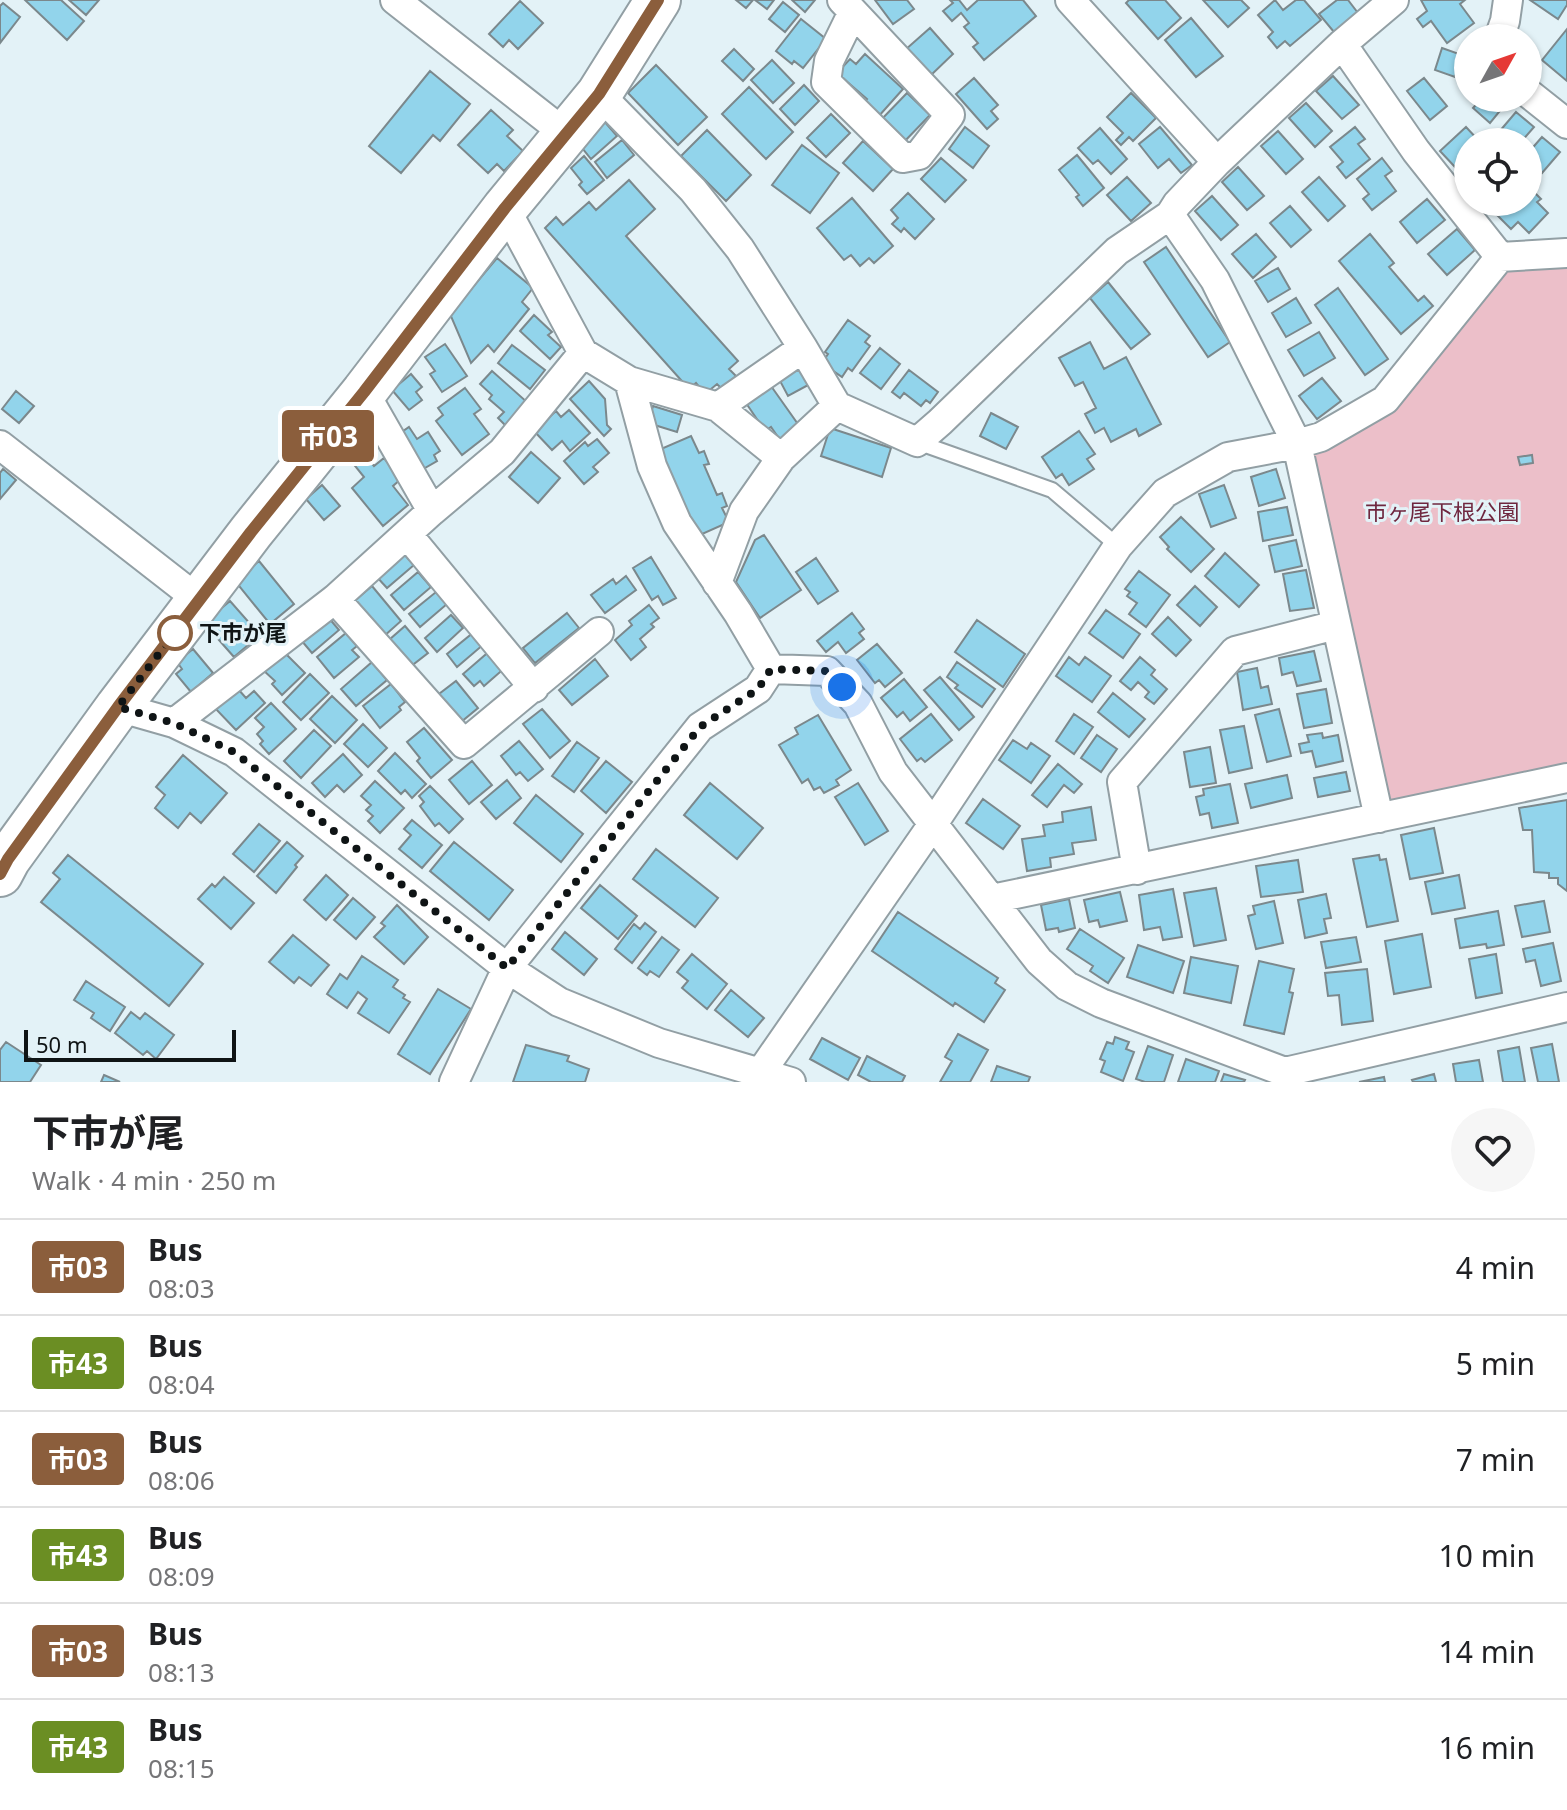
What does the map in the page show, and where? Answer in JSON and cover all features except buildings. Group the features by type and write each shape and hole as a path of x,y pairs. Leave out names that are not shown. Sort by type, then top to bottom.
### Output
{"main road":[{"path":"0,874 118,707 251,532 364,392 505,208 599,94 658,0"}],"street":[{"path":"395,0 567,135"},
{"path":"1070,0 1217,162"},
{"path":"599,94 693,190 730,237 837,406 917,442 1117,251 1170,215 1217,162 1342,44 1394,0"},
{"path":"1504,24 1508,0"},
{"path":"847,7 950,115 919,155 903,158 826,82 829,61 847,7"},
{"path":"1342,44 1416,151 1500,257"},
{"path":"1542,104 1567,124"},
{"path":"505,208 583,353 629,381 718,407 781,458"},
{"path":"1170,215 1215,280 1297,444 1379,818"},
{"path":"761,1072 933,824 1118,546 1165,493 1228,457 1321,437 1385,400 1500,257 1567,252"},
{"path":"718,407 803,348"},
{"path":"174,723 335,599 502,452 583,353"},
{"path":"629,381 658,480 677,523 771,669"},
{"path":"364,392 432,511"},
{"path":"717,583 744,511 781,458 837,406"},
{"path":"0,445 200,601"},
{"path":"407,534 534,688"},
{"path":"335,599 464,744 599,632"},
{"path":"1137,870 1122,782 1235,651 1336,625"},
{"path":"771,669 827,671 858,704 893,772 1039,961 1067,986 1101,1003 1286,1077 1567,1007"},
{"path":"454,1082 507,968 700,727 758,689 771,669"},
{"path":"118,707 174,723 234,752 507,968 559,1002 659,1043 791,1082"},
{"path":"992,899 1567,778"}],"lane":[{"path":"917,442 1052,490 1118,546"}],"green space":[{"name":"市ヶ尾下根公園","path":"1500,257 1567,261 1567,778 1379,818 1297,444 1385,400"}],"bus line":[{"name":"市03","path":"0,874 118,707 251,532 364,392 505,208 599,94 658,0"}],"place":[{"name":"下市が尾","path":"175,633"}],"route":[{"path":"175,633 118,707 174,723 234,752 507,968 700,727 758,689 771,669 827,671 842,687"}]}
